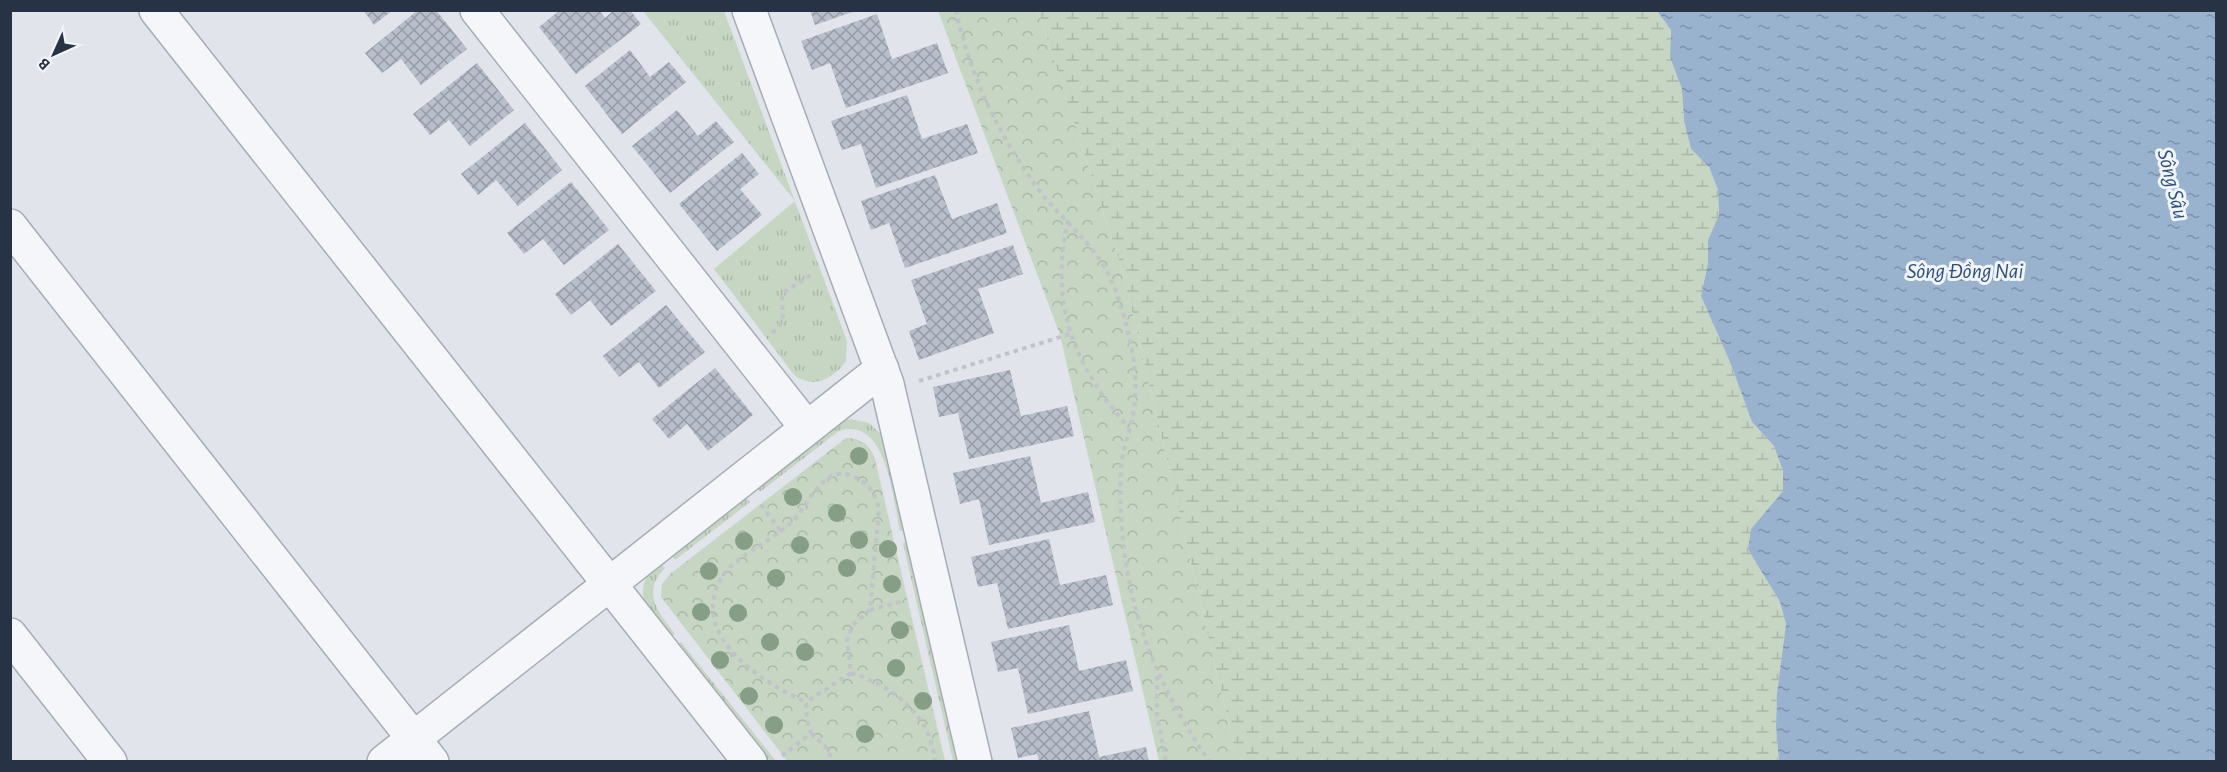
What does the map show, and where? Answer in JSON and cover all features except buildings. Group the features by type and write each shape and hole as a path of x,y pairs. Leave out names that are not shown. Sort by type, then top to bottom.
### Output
{"street":[{"path":"156,10 609,584 764,760"},
{"path":"477,10 807,428"},
{"path":"749,10 885,380 975,762"},
{"path":"10,226 423,750"},
{"path":"384,762 423,750 609,584 807,428 885,380"},
{"path":"10,635 110,762"}],"path":[{"path":"956,10 972,67 996,122 1034,184 1098,256 1120,302 1134,374 1133,415 1121,465 1125,562 1140,629 1157,672 1179,714 1210,762"},
{"path":"1068,220 1060,266 1061,289 1070,334 1087,375 1130,428"},
{"path":"767,338 782,324 783,293 789,286 815,273"},
{"path":"885,380 1070,334"},
{"path":"806,702 771,683 729,650 715,624 714,607 719,580 727,570 798,516 817,487 826,480 842,474 858,478 875,495 879,509 870,610"},
{"path":"757,500 781,531"},
{"path":"865,594 871,599"},
{"path":"851,673 846,649 849,632 854,624 870,610 912,600"},
{"path":"854,624 859,628"},
{"path":"1157,672 1157,715 1166,762"},
{"path":"806,702 851,673"},
{"path":"851,673 884,686 909,705 927,730 935,762"},
{"path":"771,683 774,678"},
{"path":"806,702 807,720 811,733 826,747 833,762"},
{"path":"764,760 811,733"}],"green space":[{"path":"643,11 724,11 795,201"},
{"path":"938,11 1038,11 1123,273 1234,747 1242,761 1159,761 1060,335"},
{"path":"1038,11 1658,11 1671,30 1670,57 1682,89 1684,121 1691,149 1709,167 1718,190 1719,216 1708,240 1708,263 1701,296 1730,362 1752,422 1774,446 1783,471 1783,491 1751,529 1768,582 1780,602 1786,624 1777,693 1776,728 1779,761 1242,761 1234,747 1123,273"},
{"path":"795,201 847,341 846,361 835,373 816,382 802,380 795,376 714,269"},
{"path":"851,419 869,423 883,436 908,529 900,531 890,482 878,447 868,436 855,429 839,431 760,492 755,485 837,422"},
{"path":"846,438 857,439 865,443 875,459 945,761 787,761 661,597 662,584 670,574"},
{"path":"744,494 750,502 675,560 670,553"},
{"path":"911,541 962,761 953,761 903,543"},
{"path":"659,562 665,568 654,585 653,594 658,610 675,634 668,639 644,601 645,582"},
{"path":"681,642 776,761 765,761 675,647"}],"water":[{"name":"Sông Đồng Nai","path":"2216,11 2216,761 1779,761 1776,728 1777,693 1786,624 1780,602 1748,549 1751,529 1783,491 1783,471 1774,446 1752,422 1730,362 1701,296 1708,263 1708,240 1719,215 1718,190 1709,167 1691,149 1684,121 1682,89 1670,57 1671,30 1658,12"}],"water label":[{"name":"Sông Sâu","path":"2174,184"}]}
